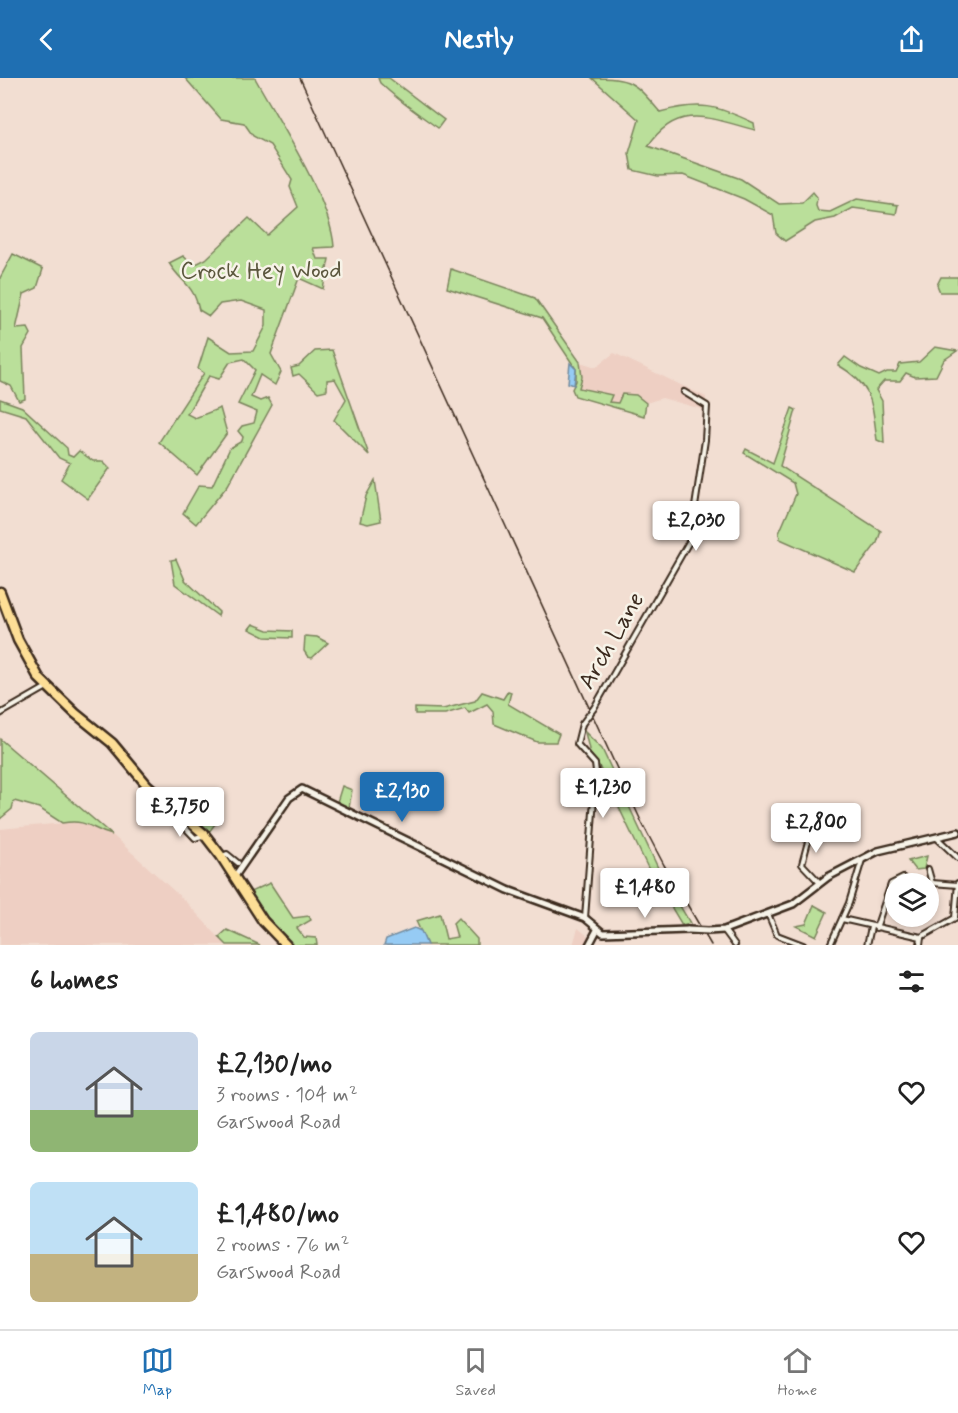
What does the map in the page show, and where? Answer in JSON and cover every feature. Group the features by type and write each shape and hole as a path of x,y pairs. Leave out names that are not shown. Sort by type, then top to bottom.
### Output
{"highway":[{"path":"0,592 23,651 47,687 112,743 147,785 204,835 235,876 263,921 286,945"}],"street":[{"name":"Arch Lane","path":"585,918 596,772 595,764 577,744 582,724 594,708 690,540 705,440 707,406 684,392"},
{"path":"0,714 47,687"},
{"path":"235,876 289,798 302,789 508,890 585,918 603,933 708,931 724,930 798,902 821,884 861,859 885,849 958,832"},
{"path":"813,823 802,864 821,884"},
{"path":"937,838 958,858"},
{"path":"221,856 227,854 237,861"},
{"path":"830,945 862,865 861,859"},
{"path":"929,869 930,873"},
{"path":"842,919 921,937 957,919 958,884 939,884"},
{"path":"867,945 885,896"},
{"path":"768,914 777,935 803,945"},
{"path":"590,945 597,930"},
{"path":"724,930 735,945"},
{"path":"920,945 921,937"}],"shaded area":[{"path":"614,353 706,397 705,410 662,398 646,403 636,395 622,395 618,403 609,402 611,396 579,388 582,377 580,362 596,367"},
{"path":"96,820 185,901 226,945 0,945 0,829"},
{"path":"578,928 588,936 586,945 573,945"}],"green space":[{"name":"Crock Hey Wood","path":"185,78 255,78 314,184 331,228 334,247 313,248 317,259 329,259 323,289 299,278 271,354 281,372 275,385 260,375 251,397 260,401 268,398 272,405 228,485 196,524 183,513 199,485 212,486 230,448 242,441 243,437 238,431 242,426 254,423 257,412 238,404 255,370 244,359 230,362 219,379 209,376 187,414 195,418 220,408 227,433 197,475 159,442 204,373 198,369 208,337 231,352 253,351 266,326 266,310 241,301 220,304 209,316 199,310 194,294 169,263 183,256 194,265 206,259 249,218 267,235 298,207 290,187 292,180 270,145 253,136 244,123 221,119"},
{"path":"378,78 389,78 444,120 438,128 395,96 380,83"},
{"path":"592,78 616,79 631,84 638,88 660,112 686,107 708,107 729,112 754,123 755,130 710,118 684,118 671,123 659,132 648,146 741,179 779,204 802,203 813,192 817,197 818,211 830,212 857,199 898,205 896,214 853,208 835,218 815,222 785,241 776,233 773,215 744,199 683,175 658,176 632,170 629,153 639,120"},
{"path":"13,254 43,269 37,288 24,294 16,329 28,328 31,334 23,348 25,399 19,401 11,386 0,381 0,278"},
{"path":"451,269 535,298 580,362 582,377 579,388 612,395 609,402 618,403 622,394 636,395 646,403 644,416 575,396 572,389 576,381 576,369 542,318 447,288"},
{"path":"941,277 958,277 958,292 940,292 937,285"},
{"path":"935,347 957,351 944,360 936,376 915,377 906,373 900,381 884,381 876,390 882,401 884,443 877,440 869,396 850,372 838,365 845,357 879,376 887,372 896,372 900,364 919,362"},
{"path":"332,350 369,455 334,420 346,399 335,379 327,380 327,390 318,392 299,374 293,376 291,368 299,366 315,351"},
{"path":"0,399 22,407 67,448 68,455 73,457 79,451 93,461 103,461 110,468 88,499 61,479 70,463 59,458 26,416 0,408"},
{"path":"792,408 796,410 780,466 881,531 877,543 855,572 780,539 779,533 796,494 793,483 744,453 746,449 773,463"},
{"path":"375,480 381,521 368,524 360,522 366,496"},
{"path":"176,559 185,580 219,612 218,616 175,584 171,560"},
{"path":"253,624 268,630 292,631 292,638 265,637 249,629"},
{"path":"305,636 317,637 328,643 312,658 308,657 304,651"},
{"path":"508,691 511,692 508,704 559,734 556,742 537,742 494,724 493,711 487,704 469,713 465,708 445,714 415,714 415,708 443,709 475,701 482,692 503,699"},
{"path":"585,732 602,749 659,870 690,923 682,925 648,868 598,764 590,754"},
{"path":"0,739 112,835 84,823 62,823 39,808 14,801 12,809 0,819"},
{"path":"342,786 352,790 349,808 337,802"},
{"path":"194,805 215,824 209,832 189,814"},
{"path":"927,856 924,869 915,870 908,861"},
{"path":"270,883 293,918 309,916 311,920 297,928 304,937 316,938 317,945 289,945 248,893"},
{"path":"814,905 827,912 816,936 796,926 806,924"},
{"path":"440,914 446,939 457,937 453,923 458,918 477,939 477,945 427,945 416,921"},
{"path":"227,930 260,945 227,945 219,937"}],"water":[{"path":"570,363 576,369 574,385 568,383"},
{"path":"414,928 421,931 427,945 384,945 386,939"}],"railway":[{"path":"300,78 642,823 711,945"}]}
